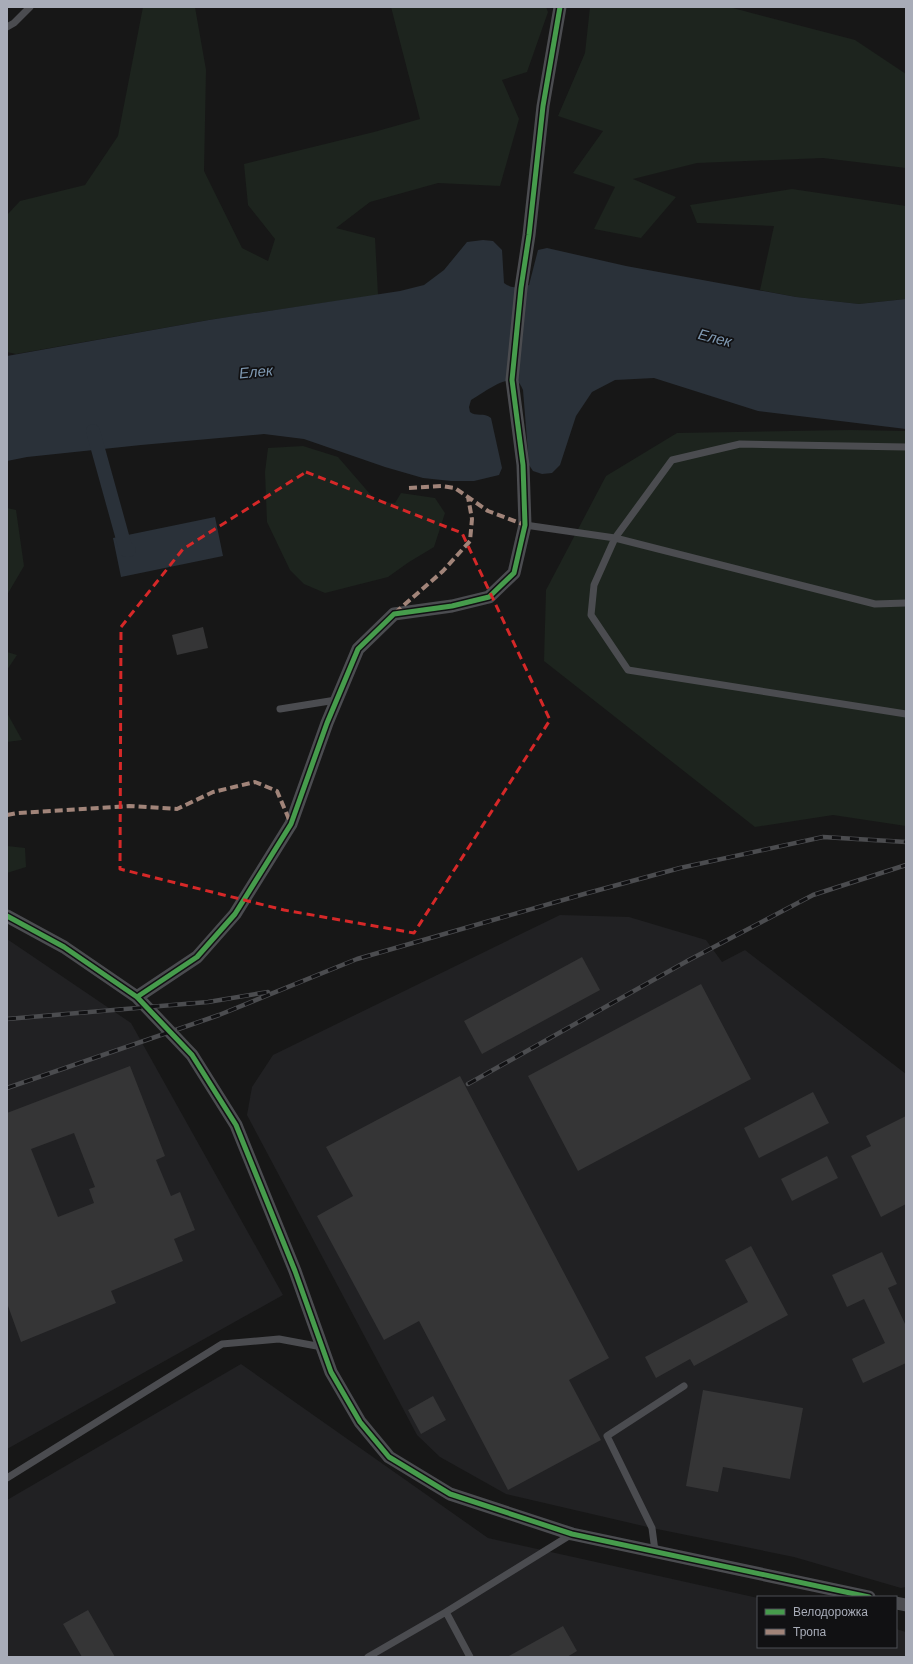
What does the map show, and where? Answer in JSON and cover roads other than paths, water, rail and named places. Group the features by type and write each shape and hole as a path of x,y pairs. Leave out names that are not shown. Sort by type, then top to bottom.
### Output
{"street":[{"path":"137,997 197,957 235,914 291,824 327,723 358,649 394,614 452,606 489,597 514,573 525,525 523,465 512,380 521,288 530,235 543,106 560,7"},
{"path":"7,916 64,947 137,997 192,1055 236,1125 295,1272 330,1372 360,1422 389,1457 450,1494 572,1534 864,1596"}],"lane":[{"path":"7,27 14,23 30,7"},
{"path":"906,447 740,444 672,460 615,538 594,585 591,615 628,670 906,714"},
{"path":"525,525 615,538 875,604 906,603"},
{"path":"280,709 336,700"},
{"path":"7,1478 222,1344 279,1339 322,1348"},
{"path":"655,1551 652,1528 607,1436 684,1386"},
{"path":"368,1657 446,1612 572,1534"},
{"path":"446,1612 470,1657"}],"water":[{"name":"Елек","path":"483,240 493,241 502,250 504,283 513,287 529,285 538,250 547,248 626,266 796,297 859,304 906,299 906,429 758,411 654,378 615,380 592,392 576,416 560,465 552,473 542,474 533,471 529,465 523,390 519,383 513,380 494,386 471,400 469,407 470,412 486,415 491,418 502,468 499,475 474,481 451,481 423,478 385,467 304,439 264,434 141,445 27,457 7,461 7,356 209,320 400,291 424,285 444,270 467,242"},
{"path":"215,517 223,556 121,577 113,538"}],"waterway":[{"path":"93,431 126,550 129,550"}],"railway":[{"path":"7,1088 219,1015 357,959 584,894 680,868 823,837 906,842"},
{"path":"468,1084 689,960 813,895 906,865"},
{"path":"7,1019 208,1002 268,992"}]}
